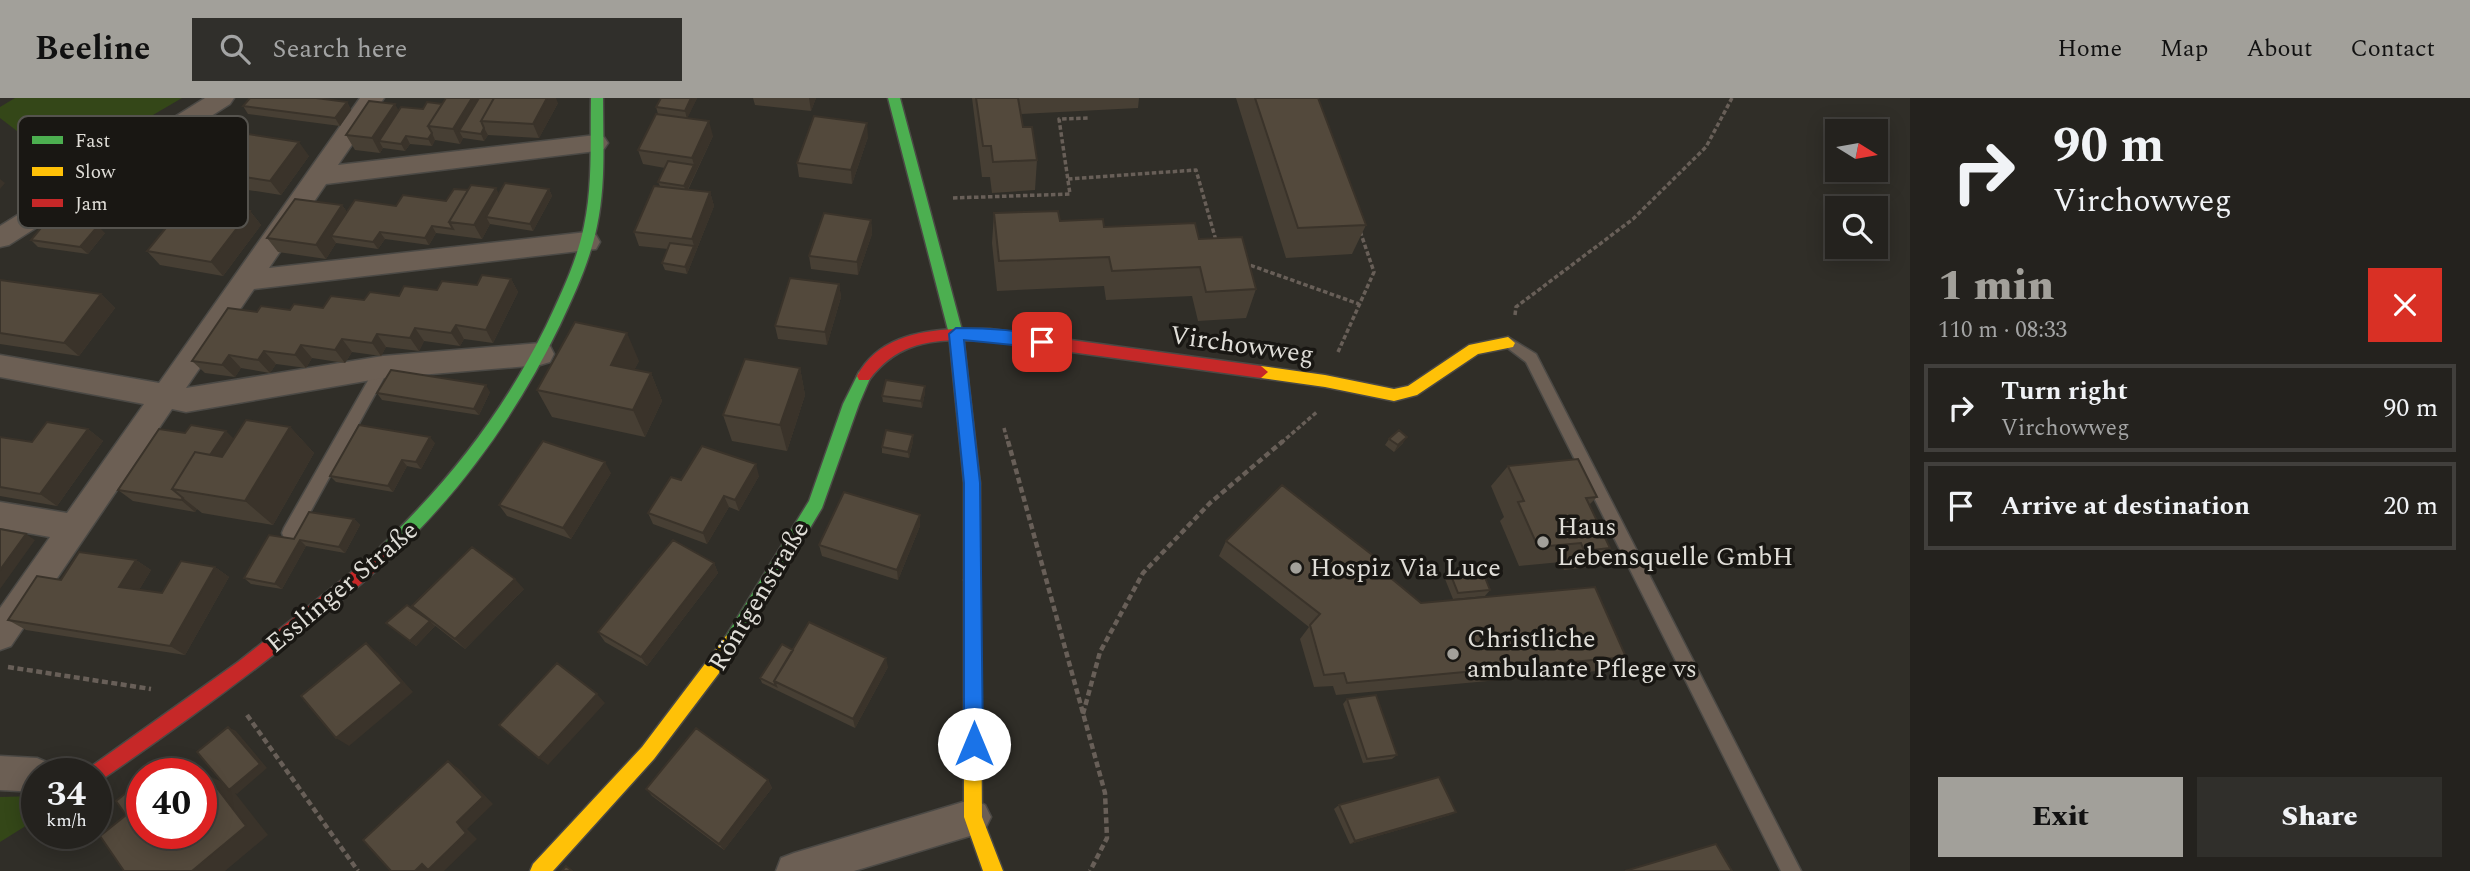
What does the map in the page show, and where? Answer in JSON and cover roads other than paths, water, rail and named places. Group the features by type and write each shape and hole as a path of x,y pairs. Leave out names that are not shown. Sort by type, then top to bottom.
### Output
{"street":[{"path":"193,116 222,98"},
{"path":"0,635 372,98"},
{"name":"Esslinger Straße","path":"112,762 207,698 336,597 422,519 490,439 540,354 587,242 596,190 597,98"},
{"path":"894,98 956,334 972,483 974,817 993,871"},
{"path":"319,176 596,143"},
{"path":"0,238 18,227"},
{"path":"247,279 587,242"},
{"name":"Virchowweg","path":"956,334 990,335 1325,380 1394,395 1412,391 1474,349 1508,343"},
{"name":"Röntgenstraße","path":"540,871 598,812 707,681 728,649 777,574 819,496 863,376 876,359 897,343 956,334"},
{"path":"0,366 186,400 383,367 540,354"},
{"path":"0,515 74,528"},
{"path":"0,773 21,774"},
{"path":"794,871 974,817"}],"lane":[{"path":"1508,343 1531,358 1791,871"},
{"path":"290,533 383,367"}],"place":[{"name":"Haus Lebensquelle GmbH","path":"1543,542"},
{"name":"Hospiz Via Luce","path":"1296,568"},
{"name":"Christliche ambulante Pflege vs","path":"1453,654"}]}
